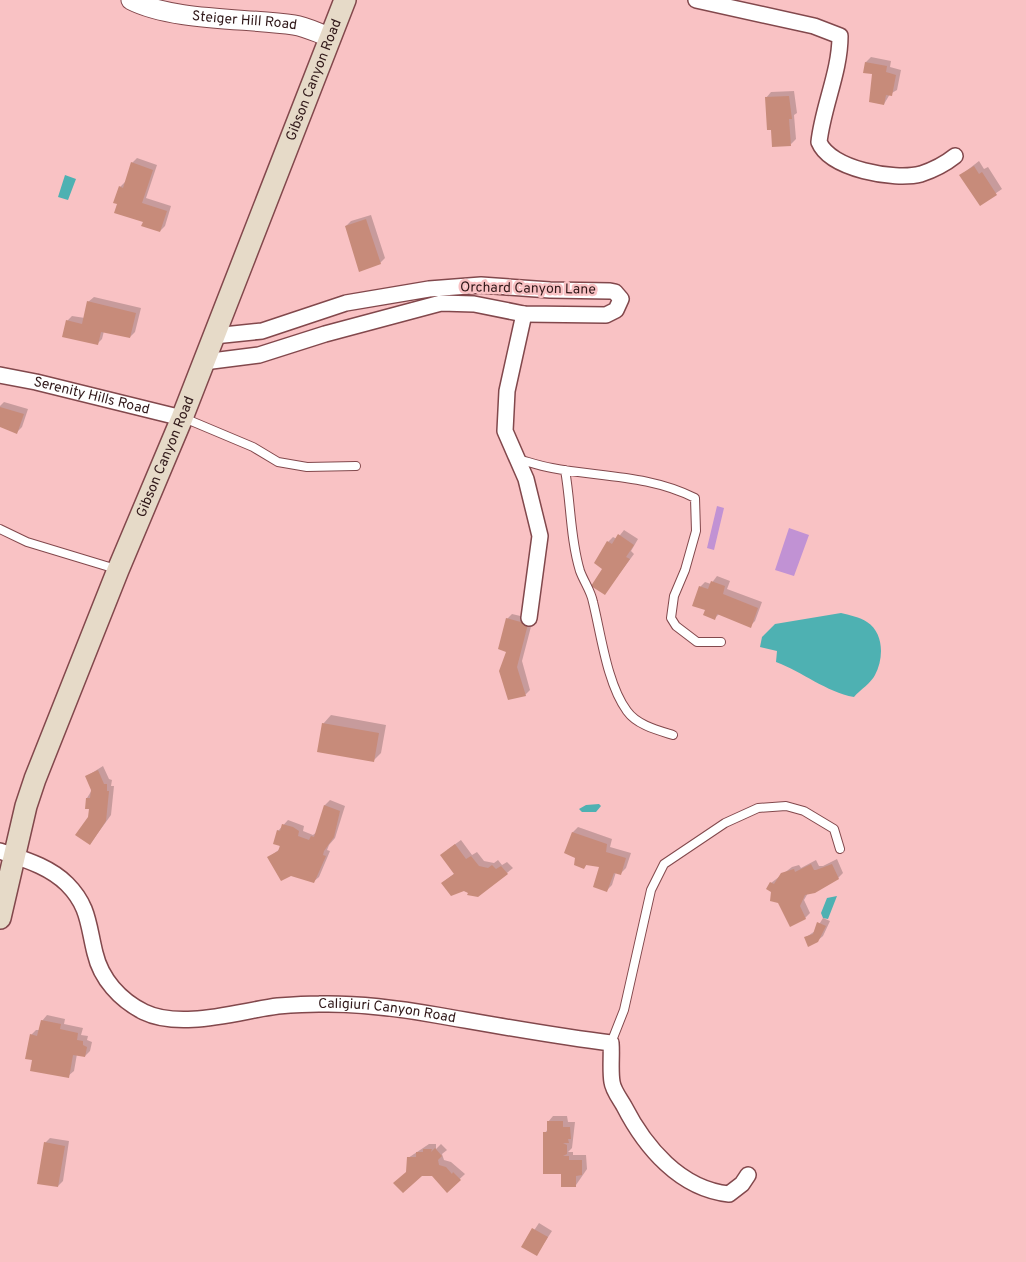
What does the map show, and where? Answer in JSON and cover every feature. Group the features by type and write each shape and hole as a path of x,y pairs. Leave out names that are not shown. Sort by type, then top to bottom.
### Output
{"main road":[{"name":"Gibson Canyon Road","path":"0,918 7,853 118,570 182,418 345,0"}],"street":[{"name":"Steiger Hill Road","path":"131,0 142,6 164,12 296,26 330,37"},
{"path":"696,0 743,12 814,26 840,36 840,58 832,81 819,142 822,150 832,159 877,174 897,176 919,175 945,164 955,156"},
{"name":"Orchard Canyon Lane","path":"204,362 259,355 325,334 441,303 474,304 524,314 606,315 616,310 621,299 616,292 610,291 550,290 481,285 429,289 346,304 262,331 214,336"},
{"name":"Orchard Canyon Lane","path":"524,314 507,391 504,431 518,460 534,504 540,536 528,618"},
{"name":"Serenity Hills Road","path":"0,375 182,418"},
{"name":"Caligiuri Canyon Road","path":"7,853 58,876 75,893 89,917 95,954 101,971 110,986 128,1003 146,1013 168,1018 193,1019 280,1006 322,1004 392,1007 611,1043"},
{"path":"611,1043 612,1083 632,1121 653,1150 687,1180 710,1192 729,1194 742,1184 748,1175"}],"lane":[{"path":"182,418 253,447 278,462 307,467 356,466"},
{"path":"518,460 565,470 619,476 678,490 695,498 696,531 685,570 674,596 671,618 676,626 697,642 721,642"},
{"path":"565,470 571,506 573,540 581,572 590,592 601,643 621,700 635,719 673,735"},
{"path":"0,529 2,532 27,542 118,570"},
{"path":"611,1043 624,1010 651,890 664,864 725,823 758,808 786,806 804,811 834,829 840,849"}],"shaded area":[{"path":"717,506 724,508 714,550 707,548"},
{"path":"789,528 809,535 794,576 775,570"}],"water":[{"path":"65,175 76,179 68,200 58,197"},
{"path":"841,613 858,617 867,622 877,633 881,646 880,661 875,675 854,697 834,691 776,662 777,651 760,647 762,637 775,624"},
{"path":"599,804 601,806 596,812 582,812 579,809 586,805"},
{"path":"837,896 828,919 823,918 821,913 827,898"}],"building":[{"path":"865,62 887,66 886,72 896,75 892,96 886,95 884,105 869,102 872,74 863,73"},
{"path":"789,96 792,119 789,119 791,146 772,147 771,130 767,130 765,97"},
{"path":"131,162 153,170 142,203 167,211 160,232 141,226 143,222 114,213 117,204 113,203 119,186 123,188"},
{"path":"974,166 979,174 982,172 997,195 980,206 959,175"},
{"path":"366,219 381,264 359,272 345,226"},
{"path":"87,301 136,313 130,338 101,332 98,345 62,337 66,320 82,324"},
{"path":"0,407 24,414 17,434 0,427"},
{"path":"618,534 634,545 626,557 630,559 605,595 591,586 602,569 594,563 607,541 612,544"},
{"path":"711,581 725,586 723,594 758,608 751,628 717,614 715,620 703,615 705,610 692,606 699,586 708,589"},
{"path":"506,618 528,624 517,667 526,696 508,700 499,671 506,652 498,649"},
{"path":"322,723 379,733 374,762 317,752"},
{"path":"98,770 104,784 107,784 107,791 109,791 106,821 90,845 75,835 88,817 89,809 85,809 86,798 90,798 91,790 85,776"},
{"path":"324,805 340,811 334,837 324,851 323,855 326,856 314,883 291,876 281,881 267,857 278,851 280,846 273,844 277,830 280,831 282,824 293,827 299,831 298,836 309,840 311,836 314,837"},
{"path":"572,832 607,844 606,852 626,858 621,875 614,873 607,892 593,887 599,867 586,865 584,869 574,865 575,858 564,853"},
{"path":"455,844 466,859 471,856 479,866 488,868 492,865 496,869 501,866 508,874 478,897 467,895 468,893 464,891 451,896 441,883 454,874 440,855"},
{"path":"811,864 814,870 816,870 832,864 839,879 815,893 805,895 800,906 806,919 790,927 778,903 770,901 771,892 766,889 770,882 774,884 781,873 794,869 795,872"},
{"path":"817,922 826,926 818,942 808,947 804,937 813,934"},
{"path":"41,1020 61,1024 60,1029 78,1033 77,1040 83,1041 83,1045 87,1047 85,1057 73,1055 69,1078 30,1071 32,1060 25,1059 30,1034 37,1036"},
{"path":"547,1121 563,1121 563,1127 570,1127 571,1139 568,1139 569,1143 563,1143 567,1145 567,1154 563,1156 569,1156 569,1160 582,1160 582,1175 576,1176 576,1187 561,1187 561,1174 543,1174 543,1132 547,1132"},
{"path":"44,1142 65,1146 58,1187 37,1184"},
{"path":"435,1148 442,1156 438,1160 439,1165 446,1167 461,1180 447,1193 432,1176 422,1176 403,1193 393,1183 406,1172 407,1157 416,1157 416,1152 423,1152 423,1149 432,1149 431,1152"},
{"path":"532,1228 548,1237 537,1256 521,1247"}]}
